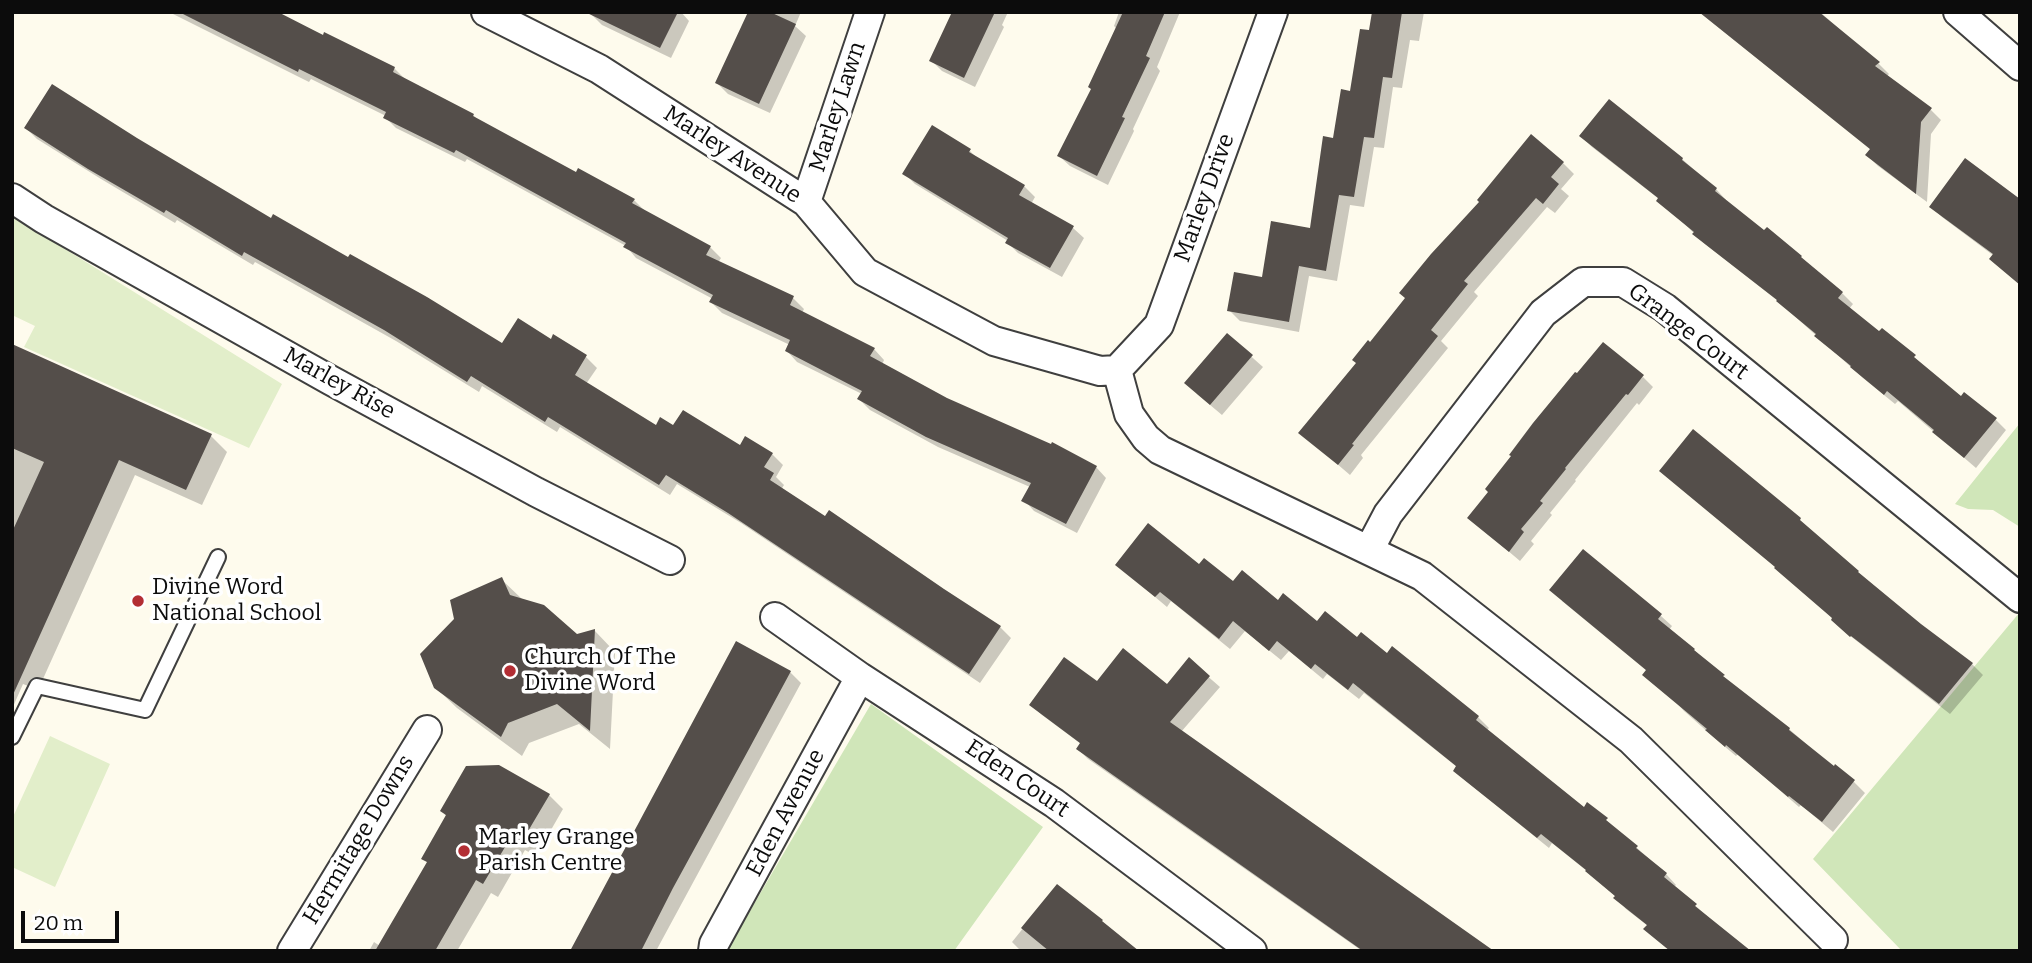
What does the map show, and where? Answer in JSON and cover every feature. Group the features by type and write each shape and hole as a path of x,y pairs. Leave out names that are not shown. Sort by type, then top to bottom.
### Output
{"street":[{"name":"Marley Avenue","path":"486,12 599,69 806,202 865,272 994,341 1100,371 1117,370"},
{"name":"Marley Lawn","path":"806,202 870,12"},
{"name":"Marley Drive","path":"1117,370 1159,325 1273,12"},
{"path":"1958,12 2020,66"},
{"name":"Marley Rise","path":"12,198 44,219 330,380 670,561"},
{"name":"Grange Court","path":"1369,550 1388,514 1543,313 1583,282 1623,282 1665,308 2020,598"},
{"path":"1117,370 1129,414 1146,438 1160,450 1422,576 1631,740 1833,940"},
{"name":"Eden Court","path":"775,617 860,677 1054,803 1252,951"},
{"name":"Eden Avenue","path":"713,951 860,677"},
{"name":"Hermitage Downs","path":"292,951 427,730"}],"lane":[{"path":"12,737 37,686 145,710 218,557"}],"green space":[{"path":"12,216 282,384 249,448 24,347 35,326 12,315"},
{"path":"2020,423 2020,527 1993,510 1968,509 1955,504"},
{"path":"2020,612 2020,951 1902,951 1813,859"},
{"path":"871,704 1043,827 954,951 730,951 730,945"},
{"path":"50,736 110,764 55,887 12,867 12,819"}],"building":[{"path":"179,12 278,12 395,67 393,72 474,114 473,116 576,172 578,168 635,199 632,203 711,246 706,255 794,296 790,305 875,348 870,356 947,398 1051,444 1052,442 1097,466 1066,524 1021,501 1031,483 926,437 857,399 862,391 785,351 790,340 709,302 713,295 623,247 626,243 456,150 454,153 383,118 386,112 299,69 298,72"},
{"path":"585,12 678,12 660,48"},
{"path":"748,12 770,12 796,24 759,104 715,83"},
{"path":"952,12 995,12 964,78 929,61"},
{"path":"1123,12 1165,12 1146,56 1150,58 1097,176 1057,156 1091,89 1088,87"},
{"path":"1372,12 1402,12 1392,78 1383,77 1374,138 1364,137 1354,197 1339,195 1326,271 1299,266 1289,322 1227,311 1234,272 1262,277 1271,221 1310,228 1323,136 1333,138 1341,89 1350,91 1360,29 1369,30"},
{"path":"1699,12 1819,12 1880,62 1875,66 1932,108 1921,122 1916,194 1865,155 1870,149"},
{"path":"52,84 271,218 273,214 348,257 350,254 502,343 518,318 551,339 553,334 587,355 575,375 656,425 660,417 673,425 683,410 740,445 745,436 773,453 764,467 774,473 770,480 825,516 829,510 1001,626 969,674 728,513 666,475 659,485 548,417 545,422 471,376 467,382 384,330 244,252 242,256 166,210 164,213 24,128"},
{"path":"1609,99 1683,158 1682,160 1717,188 1715,191 1764,230 1767,227 1802,256 1843,292 1838,298 1879,331 1882,328 1916,355 1914,357 1961,396 1964,392 1997,418 1964,458 1887,391 1884,395 1850,367 1777,300 1692,234 1694,232 1656,201 1658,198 1579,136"},
{"path":"932,125 971,149 969,152 1025,185 1019,195 1074,226 1050,268 1005,243 1008,238 902,174"},
{"path":"1531,134 1564,162 1551,177 1559,184 1543,204 1536,198 1464,281 1468,284 1431,330 1438,336 1338,465 1298,433 1356,363 1352,360 1405,298 1399,293 1479,202 1477,200"},
{"path":"1965,158 2020,199 2020,285 1989,259 1993,254 1929,207"},
{"path":"1227,333 1253,355 1210,405 1184,383"},
{"path":"1603,342 1644,375 1565,468 1540,501 1543,503 1521,529 1524,532 1509,552 1467,518 1488,492 1485,489 1533,423"},
{"path":"12,344 212,434 186,490 119,460 12,697 12,532 44,462 12,448"},
{"path":"1693,429 1801,518 1800,520 1858,572 1973,663 1939,704 1850,637 1775,567 1659,471"},
{"path":"1148,523 1199,564 1204,558 1233,581 1242,570 1278,600 1283,593 1317,621 1325,611 1357,637 1361,632 1387,653 1392,646 1479,716 1476,720 1584,807 1587,802 1608,818 1606,820 1638,846 1636,848 1667,873 1664,877 1697,904 1695,906 1751,951 1670,951 1643,929 1647,925 1613,898 1615,896 1586,870 1541,834 1537,838 1453,771 1456,766 1353,683 1348,690 1315,664 1311,669 1277,641 1269,651 1233,621 1219,639 1160,592 1155,597 1115,565"},
{"path":"1583,549 1662,614 1658,619 1725,675 1723,676 1855,780 1822,822 1726,745 1725,747 1642,675 1646,670 1549,590"},
{"name":"Church Of The Divine Word","path":"502,577 510,595 544,605 577,634 595,629 590,731 557,704 508,723 501,737 434,688 420,654 454,619 450,600"},
{"path":"736,641 791,671 641,951 570,951"},
{"path":"1123,648 1167,684 1189,657 1210,676 1170,722 1494,951 1363,951 1076,749 1080,743 1029,705 1064,657 1097,681"},
{"name":"Marley Grange Parish Centre","path":"499,765 550,794 521,843 511,837 483,884 476,880 435,951 375,951 427,862 421,859 446,815 440,811 466,766"},
{"path":"1057,884 1139,951 1049,951 1021,928"}],"place":[{"name":"Divine Word National School","path":"138,601"},
{"name":"Church Of The Divine Word","path":"510,671"},
{"name":"Marley Grange Parish Centre","path":"464,851"}]}
